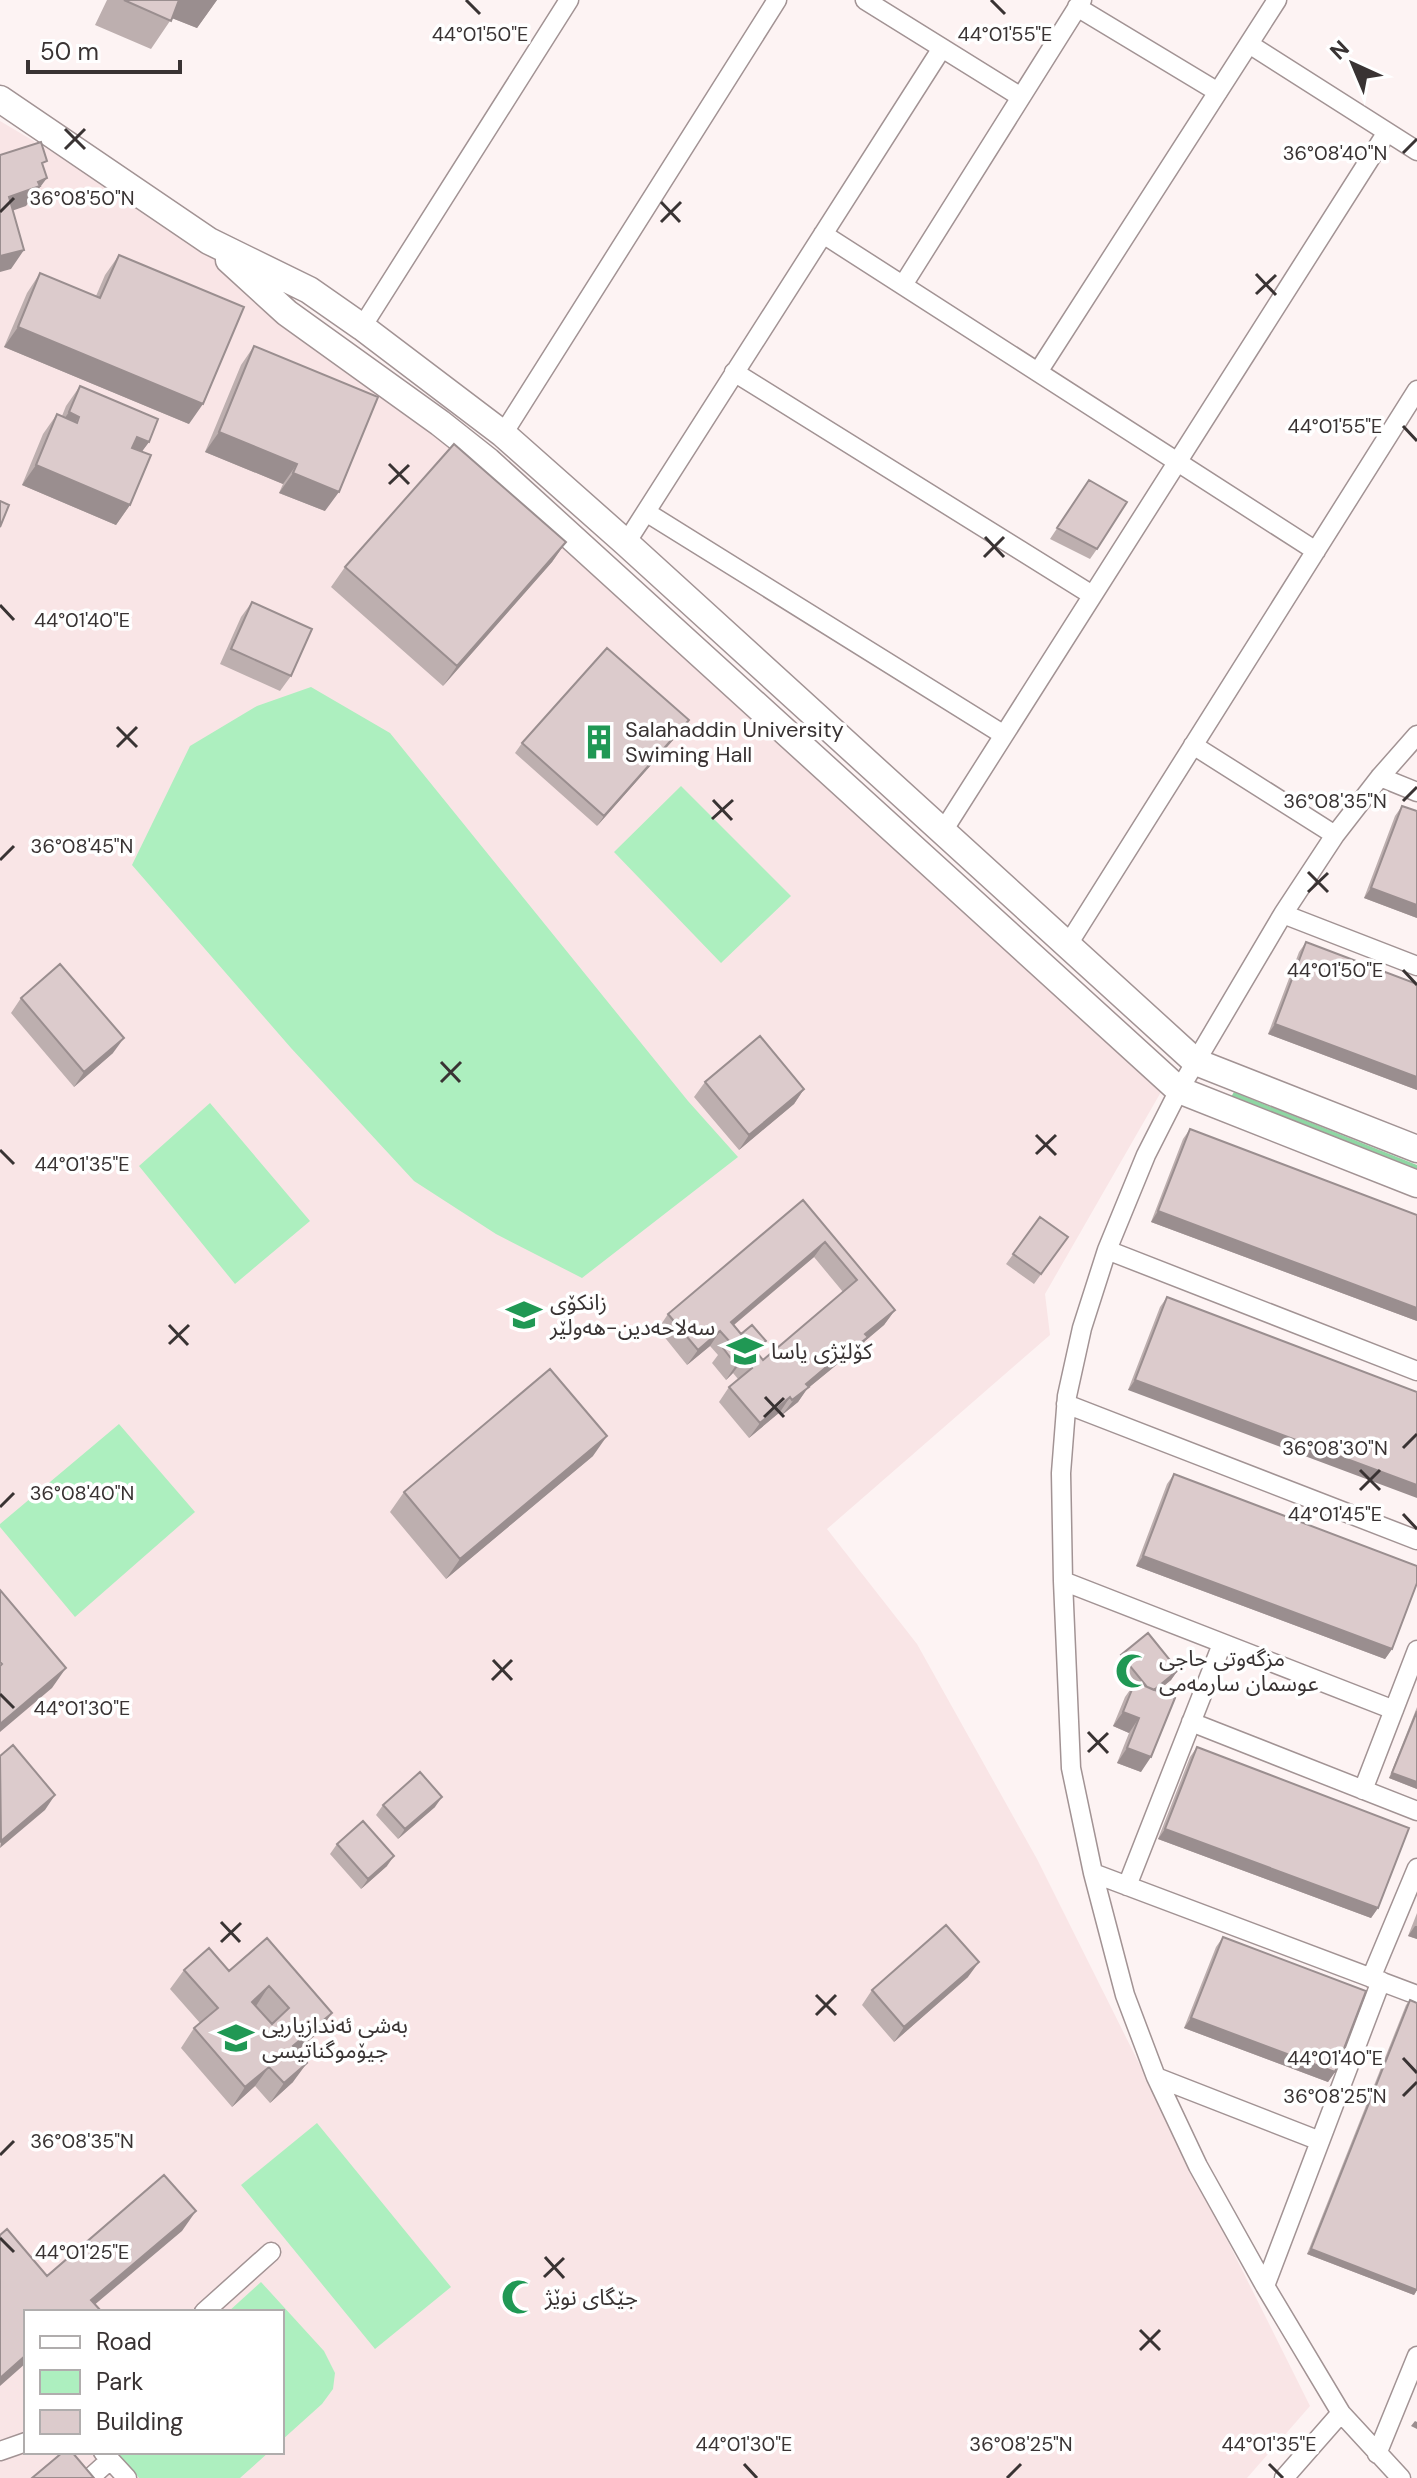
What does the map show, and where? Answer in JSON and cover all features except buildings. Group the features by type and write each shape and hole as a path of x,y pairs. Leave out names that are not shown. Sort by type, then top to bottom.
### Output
{"street":[{"path":"362,327 569,0"},
{"path":"503,434 777,0"},
{"path":"865,0 1021,97"},
{"path":"1038,372 1277,0"},
{"path":"903,285 1080,3 1218,92"},
{"path":"1249,44 1417,151"},
{"path":"626,543 942,48"},
{"path":"0,99 209,241 309,290 503,434 1196,1062 1417,1149"},
{"path":"943,831 1387,132"},
{"path":"823,234 1316,551"},
{"path":"209,241 287,313 488,461 1179,1090 1417,1184"},
{"path":"734,372 1092,595"},
{"path":"1067,946 1417,390"},
{"path":"1400,417 1417,428"},
{"path":"646,512 1004,735"},
{"path":"711,663 734,641"},
{"path":"1401,2478 1341,2413 1265,2286 1198,2166 1156,2077 1125,1995 1093,1873 1071,1768 1061,1473 1066,1404 1082,1328 1107,1250 1146,1155 1179,1090 1283,914 1335,835 1412,740 1417,728"},
{"path":"1193,745 1335,835"},
{"path":"1380,777 1417,792"},
{"path":"1283,914 1417,966"},
{"path":"1107,1250 1417,1371"},
{"path":"1066,1404 1417,1540"},
{"path":"1063,1581 1394,1710"},
{"path":"1127,1886 1222,1644"},
{"path":"1363,1790 1417,1650"},
{"path":"1191,1722 1417,1811"},
{"path":"1265,2286 1417,1868"},
{"path":"1093,1873 1417,1995"},
{"path":"1156,2077 1320,2141"},
{"path":"206,2310 271,2252"},
{"path":"1377,2454 1417,2356"},
{"path":"1284,2478 1341,2413"},
{"path":"0,2451 24,2443"},
{"path":"90,2478 106,2456 127,2478"}],"shaded area":[{"name":"زانکۆی سەلاحەدین-هەولێر","path":"0,121 172,223 451,432 1169,1078 1045,1294 1050,1335 827,1529 917,1644 1037,1859 1310,2406 1247,2478 0,2478"}],"green space":[{"path":"311,687 390,733 688,1101 738,1157 582,1278 496,1234 414,1181 291,1048 132,865 190,746 257,706"},
{"path":"681,786 791,896 721,963 614,852"},
{"path":"1234,1092 1417,1165 1417,1170 1231,1097"},
{"path":"210,1103 310,1221 235,1284 139,1166"},
{"path":"119,1424 195,1512 75,1617 0,1524"},
{"path":"317,2123 451,2287 375,2349 241,2185"},
{"path":"261,2282 324,2351 335,2373 333,2389 322,2404 284,2438 284,2310 230,2310"},
{"path":"118,2454 267,2454 240,2478 139,2478"}],"place":[{"name":"Salahaddin University Swiming Hall","path":"599,742"},
{"name":"زانکۆی سەلاحەدین-هەولێر","path":"524,1315"},
{"name":"کۆلێژی یاسا","path":"745,1351"},
{"name":"مزگەوتی حاجی عوسمان سارمەمی","path":"1133,1671"},
{"name":"بەشی ئەندازیاریی جیۆموگناتیسی","path":"236,2038"},
{"name":"جێگای نوێژ","path":"519,2297"}]}
